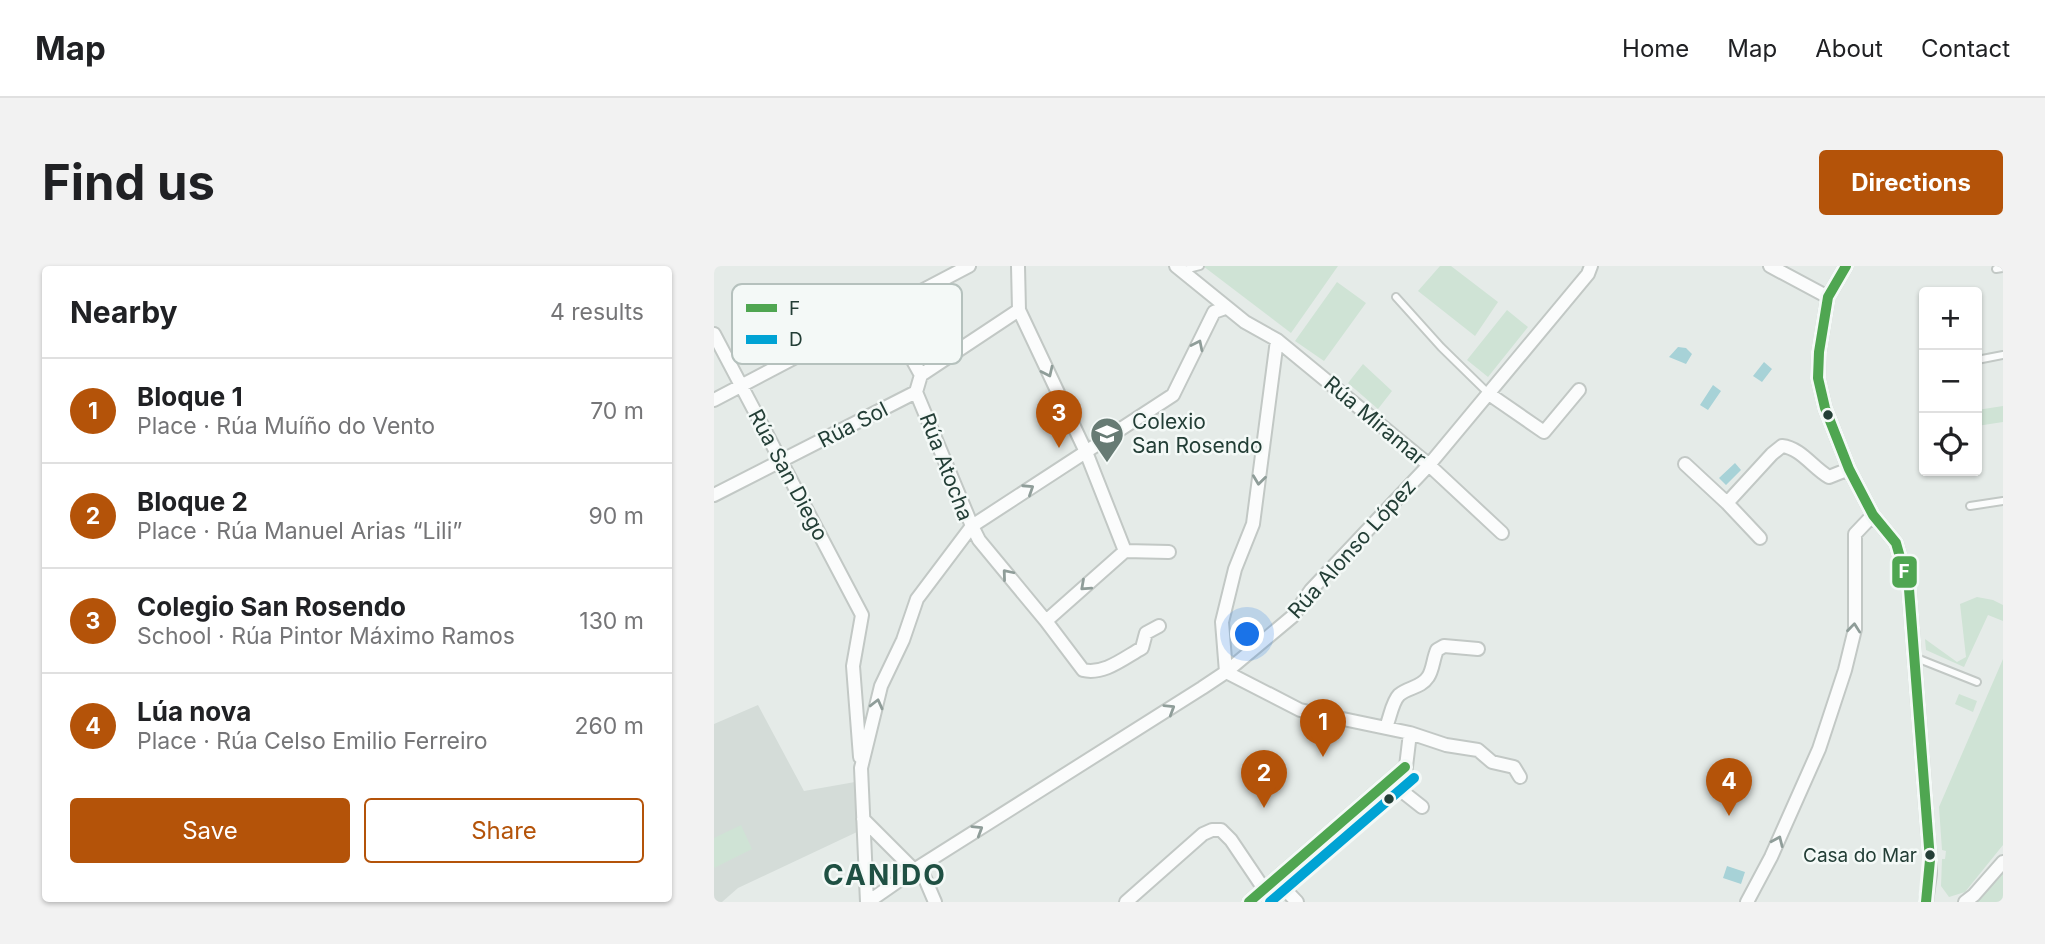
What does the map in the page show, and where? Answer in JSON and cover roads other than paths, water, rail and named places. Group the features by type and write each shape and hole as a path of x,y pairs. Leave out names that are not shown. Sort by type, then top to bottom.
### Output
{"street":[{"path":"935,284 969,266"},
{"path":"1018,266 1019,310 1086,452 1125,551"},
{"name":"Rúa Alonso López","path":"868,902 917,868 1191,696 1226,671 1293,615 1311,590 1429,465 1588,274 1591,266"},
{"path":"1770,266 1828,297"},
{"path":"1846,266 1828,297 1819,352 1818,378 1825,408 1849,469 1873,515 1896,542 1909,589 1930,860 1928,902"},
{"name":"Rúa Miramar","path":"1179,268 1245,323 1277,340 1429,465 1502,533"},
{"path":"1159,626 1146,634 1142,648 1101,670 1083,670 979,540 972,526 1173,395 1214,312 1226,308"},
{"path":"962,348 1019,310"},
{"name":"Rúa San Diego","path":"714,334 862,615 853,666 861,768"},
{"path":"1277,340 1253,524 1235,569 1223,622 1226,671 1300,710 1386,727 1446,745 1478,751 1492,762 1514,767 1520,776"},
{"path":"714,400 783,364"},
{"path":"915,364 921,375 938,364"},
{"name":"Rúa Atocha","path":"868,902 861,768 881,687 903,640 917,599 972,526 916,392 921,375"},
{"path":"1489,394 1544,432 1579,390"},
{"name":"Rúa Sol","path":"714,495 916,392"},
{"path":"1727,503 1782,446 1792,447 1818,471 1829,477 1849,469"},
{"path":"1685,464 1760,538"},
{"path":"1747,902 1771,857 1819,750 1846,670 1855,629 1855,534 1873,515"},
{"path":"1046,621 1125,551 1170,552"},
{"path":"1386,727 1396,698 1402,692 1422,684 1431,673 1437,650 1444,646 1478,649"},
{"path":"1410,733 1403,792 1422,807"},
{"path":"1249,902 1405,768"},
{"path":"863,819 917,868 935,902"},
{"path":"1126,902 1203,834 1212,830 1221,830 1231,840 1264,889"},
{"path":"1965,902 2003,862"},
{"path":"1276,880 1297,902"}],"lane":[{"path":"1179,268 1200,266"},
{"path":"1396,297 1441,347 1489,394"},
{"path":"1982,359 2003,355"},
{"path":"1970,506 2003,500"},
{"path":"1914,657 1978,682"}],"water":[{"path":"1678,347 1686,348 1692,354 1686,364 1669,357"},
{"path":"1764,362 1772,369 1762,382 1753,376"},
{"path":"1713,385 1721,391 1708,410 1700,405"},
{"path":"1735,463 1741,470 1726,485 1719,478"},
{"path":"1727,866 1745,872 1741,884 1723,878"}],"place":[{"name":"Colegio San Rosendo","path":"1059,448"},
{"name":"Colexio San Rosendo","path":"1107,464"},
{"name":"Bloque 1","path":"1323,757"},
{"name":"Bloque 2","path":"1264,808"},
{"name":"Lúa nova","path":"1729,816"},
{"name":"Casa do Mar","path":"1930,855"}],"district":[{"name":"CANIDO","path":"885,875"}]}
